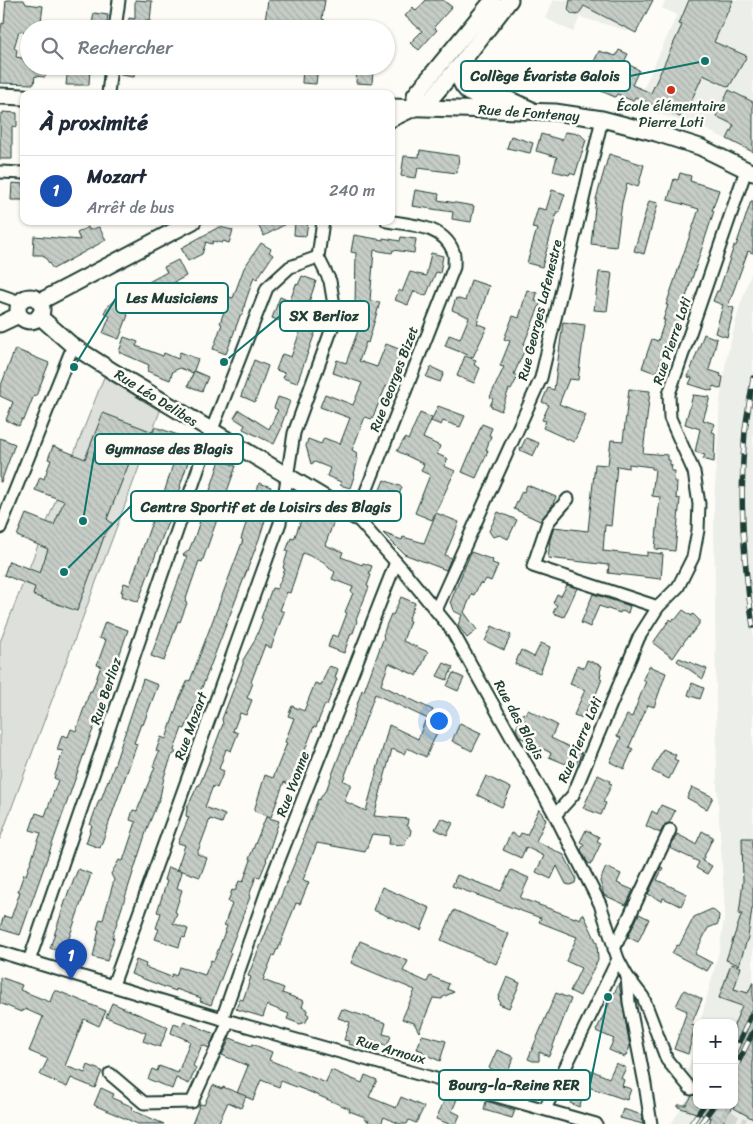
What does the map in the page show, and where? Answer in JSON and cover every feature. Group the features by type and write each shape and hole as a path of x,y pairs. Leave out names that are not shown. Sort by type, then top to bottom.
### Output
{"street":[{"path":"116,20 118,0"},
{"path":"415,108 415,95 493,0"},
{"path":"395,117 428,101 510,0"},
{"path":"455,70 469,93 478,97 510,100 536,111"},
{"path":"108,90 110,75"},
{"path":"0,96 20,97"},
{"name":"Rue de Fontenay","path":"395,107 555,112 602,119 700,147 749,172"},
{"name":"Rue Georges Lafenestre","path":"436,610 541,378 602,119"},
{"path":"0,172 20,173"},
{"name":"Rue Pierre Loti","path":"555,815 573,795 639,637 658,607 678,587 693,557 698,530 699,504 694,472 670,418 669,394 749,172"},
{"name":"Rue Georges Bizet","path":"356,517 454,266 454,252 443,235 428,228 395,222"},
{"path":"0,295 20,308 24,320 30,321 39,309 186,225"},
{"path":"318,257 322,225"},
{"name":"Rue Berlioz","path":"29,961 211,432 268,288 290,267 318,257"},
{"name":"Rue Mozart","path":"113,985 280,523 294,433 336,317 330,281 318,257"},
{"path":"0,324 30,298 39,309"},
{"name":"Rue Léo Delibes","path":"39,309 73,346 211,432 356,517"},
{"path":"0,528 73,346"},
{"path":"568,499 548,522 533,566 658,607"},
{"name":"Rue des Blagis","path":"356,517 396,562 454,634 555,815 600,904 616,954 627,976 643,997 668,1060 691,1089"},
{"name":"Rue Yvonne","path":"110,1074 144,1103 192,1102 225,1020 272,876 396,562"},
{"path":"544,1109 616,954 670,830"},
{"name":"Rue Arnoux","path":"0,952 225,1020 596,1124"},
{"path":"627,976 629,1002 646,1084 651,1124"},
{"path":"517,1101 528,1088 542,1082 560,1078"}],"shaded area":[{"path":"554,0 642,0 628,31 580,17 573,32 545,18"},
{"path":"666,0 753,0 753,152 701,127 635,107 677,15 662,8"},
{"path":"488,69 504,77 511,86 510,90 504,92 482,89 478,82 480,75"},
{"path":"753,268 753,1124 671,1124 693,1090 693,1109 738,1109 738,1019 701,1019 720,948 725,911 717,786 714,505 720,401 727,356 739,309"},
{"path":"104,377 160,411 0,839 0,642"},
{"path":"693,1054 693,1082 686,1072"}],"building":[{"path":"6,0 24,0 26,4 43,6 41,20 20,20 20,31 14,48 17,50 16,57 20,58 20,75 46,75 45,77 35,76 34,84 0,83 0,36 2,23 4,24"},
{"path":"135,0 152,1 150,20 129,20 129,18 135,19"},
{"path":"268,0 325,0 322,19 325,20 265,20"},
{"path":"426,0 443,0 452,7 434,27 437,30 419,50 410,43 422,31 405,16 413,7 416,11"},
{"path":"570,0 653,0 636,33 584,6 578,15 572,14 568,10"},
{"path":"689,0 733,0 714,42 747,56 729,87 703,75 686,112 683,111 680,117 635,97 633,101 617,94 615,97 601,91 606,80 588,74 599,51 616,56 619,50 628,54 624,62 639,70 632,85 651,93 682,25 679,24"},
{"path":"94,13 108,15 107,20 93,20"},
{"path":"67,75 90,75 89,85 66,85"},
{"path":"302,75 317,75 316,84 302,83"},
{"path":"357,75 373,75 372,84 356,83"},
{"path":"729,90 753,102 753,152 727,139 734,125 716,116"},
{"path":"3,112 17,113 17,127 12,126 12,159 0,159 0,114 3,114"},
{"path":"565,132 580,134 586,140 575,175 553,171 557,157 536,151 541,134 562,140"},
{"path":"511,136 533,143 530,153 507,148"},
{"path":"420,150 459,156 457,173 418,168 416,178 401,176 404,156 419,157"},
{"path":"609,154 644,165 638,187 627,183 622,203 616,247 591,244 596,199"},
{"path":"680,173 691,176 690,181 719,190 712,211 714,211 672,340 669,339 657,372 653,372 642,368 652,339 658,341 665,320 663,320 668,305 666,305 699,209 668,200 674,179 678,180"},
{"path":"12,183 20,184 20,200 11,200"},
{"path":"415,190 439,194 438,200 474,206 471,222 452,219 453,212 412,206"},
{"path":"552,190 565,194 559,212 557,212 542,267 527,263 537,229 532,228 538,208 546,210"},
{"path":"649,201 658,203 644,254 634,251"},
{"path":"751,201 753,201 753,253 748,251 728,306 734,308 727,337 715,333 723,305 713,301 717,291 719,291"},
{"path":"258,225 284,225 264,236"},
{"path":"295,225 307,225 306,236 294,235"},
{"path":"88,227 89,230 99,227 106,240 53,269 43,255 33,255 34,236 80,240 77,233"},
{"path":"219,227 233,230 229,243 213,241 212,244 206,242 202,254 188,261 181,248"},
{"path":"354,235 383,240 383,238 400,241 401,237 416,239 414,253 393,250 392,253 374,250 370,301 380,302 368,343 366,342 359,361 377,367 386,344 404,351 390,388 386,386 372,419 365,417 352,450 357,453 356,458 358,459 350,488 340,485 341,482 327,476 330,468 315,462 311,464 306,446 308,439 321,444 324,438 340,444 350,418 320,407 325,394 353,405 362,383 333,373 337,360 346,363 359,328 360,320 358,320 362,307 355,305 356,253 351,252"},
{"path":"261,243 271,249 269,252 273,255 257,279 254,277 243,313 240,316 226,354 213,349 222,324 220,323 229,297 233,298 244,268"},
{"path":"431,253 443,256 440,273 436,272 426,296 414,291 408,305 395,300 399,290 402,292 410,272 426,276"},
{"path":"178,260 186,276 173,283 176,290 168,294 166,292 153,299 145,284 167,272 164,267"},
{"path":"599,272 612,273 607,311 594,310"},
{"path":"302,276 316,281 308,305 321,310 317,327 297,383 283,378 285,373 276,370 282,354 291,357 301,329 272,318 280,297 290,301 296,284 298,285"},
{"path":"471,280 489,286 477,324 487,327 473,357 445,346 449,335 460,339 469,317 452,310 456,298 465,301"},
{"path":"527,290 537,293 535,301 541,302 523,346 526,347 514,374 518,376 511,390 509,389 501,411 490,406 493,399 490,397 504,367 500,366 510,341 504,339 513,316 519,318"},
{"path":"119,291 129,295 123,312 128,315 119,339 103,333 110,316 104,313 107,307 116,300"},
{"path":"563,322 585,325 578,380 569,379 559,404 586,415 574,442 543,428 546,421 542,420 549,405 542,402 548,388 554,390"},
{"path":"704,334 717,339 709,370 721,374 720,376 723,377 721,389 713,386 712,391 689,384 692,378 688,377"},
{"path":"124,337 138,342 136,346 163,356 164,353 178,359 180,352 198,359 193,373 180,368 173,371 170,380 147,371 149,365 119,352"},
{"path":"15,349 49,363 36,396 34,395 24,420 22,419 19,426 6,420 13,402 0,396 0,388"},
{"path":"465,356 476,360 474,365 480,368 474,383 457,376"},
{"path":"254,360 268,366 255,402 241,396"},
{"path":"431,367 444,373 440,382 426,377"},
{"path":"194,371 208,377 202,391 188,386"},
{"path":"629,389 650,391 643,453 668,455 670,465 672,465 671,471 675,471 674,482 677,482 676,498 680,499 675,551 655,549 660,497 652,496 655,469 629,464 629,468 617,466 611,526 605,525 603,551 647,556 647,552 663,554 661,579 608,573 609,565 548,558 554,527 588,531 595,464 608,465 611,440 623,441"},
{"path":"693,395 710,397 703,420 715,424 712,432 715,433 714,462 703,459 705,455 695,452 700,429 685,424"},
{"path":"278,397 290,401 282,427 274,444 243,429 245,425 234,418 239,410 269,429 278,410 274,408"},
{"path":"438,406 465,416 460,427 443,421 441,425 431,421"},
{"path":"103,413 153,432 155,427 195,441 181,487 138,602 122,596 123,592 121,592 124,583 130,585 155,513 161,503 177,451 139,438 107,519 113,524 105,534 77,611 33,595 35,587 4,575 9,561 40,573 48,549 17,536 26,514 54,525 64,501 35,490 40,477 44,479 51,460 48,459 53,446 85,459"},
{"path":"420,413 432,418 423,438 440,446 437,454 448,459 444,466 455,471 432,520 415,513 430,475 421,471 424,464 397,451 405,438 408,440"},
{"path":"482,424 492,428 486,450 488,450 476,478 462,472"},
{"path":"0,438 15,444 1,482 0,482"},
{"path":"526,438 539,443 533,456 520,450"},
{"path":"220,460 236,466 202,562 199,561 185,602 187,603 180,622 178,621 164,661 151,656 187,557 183,555 189,550 195,536"},
{"path":"384,480 402,487 395,505 377,497"},
{"path":"259,483 271,487 265,510 268,511 259,539 205,680 185,729 182,728 174,750 176,753 172,755 164,777 160,797 148,826 112,938 114,938 107,961 93,957 99,930 97,929 100,919 103,920 114,880 111,874 119,860 123,861 136,822 130,820 133,810 137,811 155,767 153,766 159,752 156,751 161,737 166,739 180,697 188,680 190,681 243,540 241,539 252,505 254,506"},
{"path":"527,485 556,497 552,506 540,521 514,509 522,491 524,492"},
{"path":"302,508 334,521 325,545 343,552 341,557 362,565 363,563 372,566 367,586 369,587 344,653 328,647 332,635 338,637 353,593 351,592 353,587 332,579 335,572 324,562 303,553 290,593 287,592 280,610 284,612 271,648 265,645 251,682 253,683 247,698 252,700 246,715 240,713 233,731 238,733 231,751 226,749 219,769 224,771 217,788 213,786 205,807 225,815 222,823 210,819 197,854 207,858 200,877 177,869 185,845 178,843 189,817 186,816 187,808 208,764 243,660 254,642 272,588 277,589 285,569 283,568 288,551 286,551 291,538 294,539 302,518 299,517"},
{"path":"498,512 517,520 508,539 500,535 493,537 489,531"},
{"path":"436,513 459,522 445,555 451,558 446,570 404,554 383,533 402,540 403,537 424,543"},
{"path":"471,552 493,560 492,563 498,565 491,581 486,579 483,584 480,583 474,595 472,594 464,612 477,630 467,638 458,625 462,615 454,611 450,603"},
{"path":"567,585 577,588 564,617 553,613 557,605 553,603 557,594 561,596"},
{"path":"593,594 630,606 628,613 621,611 620,613 599,606 590,627 581,623"},
{"path":"401,597 415,603 408,620 410,621 403,641 428,652 417,676 389,663 381,685 433,710 428,719 375,694 343,781 351,784 344,801 366,811 389,725 418,739 425,721 439,728 426,757 407,748 404,754 392,749 374,816 408,819 407,825 411,830 410,835 406,839 405,845 389,844 390,836 372,834 365,852 317,843 303,880 309,882 300,904 296,903 278,950 273,955 263,980 284,988 282,993 304,1001 302,1007 308,1010 306,1013 309,1015 306,1022 300,1024 287,1019 289,1014 267,1005 263,1017 236,1009 240,999 243,1000 251,977 248,976 304,840 318,799 327,788 347,737 362,690 364,691 384,637 386,626"},
{"path":"683,610 692,616 693,614 699,620 699,624 673,658 653,643 670,619 672,621 674,618 676,619"},
{"path":"105,622 128,630 20,935 0,929 4,916 11,918 24,874 26,875 41,833 30,830 36,813 45,816 58,780 54,778 63,751 57,750 62,735 68,737 71,729 76,731 101,666 97,665 106,640 99,638"},
{"path":"492,626 511,635 504,650 485,641"},
{"path":"541,643 550,647 540,673 515,664 521,650 534,657"},
{"path":"679,658 707,669 703,679 677,661"},
{"path":"587,660 602,666 600,678 602,679 594,699 592,698 583,718 574,715 585,690 570,684 577,665 584,668"},
{"path":"444,663 453,667 447,680 437,676"},
{"path":"329,666 338,669 335,678 337,679 327,705 325,704 316,727 314,726 305,750 309,751 294,786 284,782 271,817 254,811 265,775 273,778 287,743 285,742 294,718 288,716 292,706 304,711 315,683 321,685"},
{"path":"649,666 666,673 654,707 648,705 629,747 633,749 624,769 610,762 621,738 617,736 627,715 632,717 646,681 643,679"},
{"path":"453,673 464,678 458,691 447,686"},
{"path":"143,679 158,685 134,743 137,744 100,848 86,843 92,825 90,825 99,800 101,800 109,781"},
{"path":"692,683 704,688 700,699 688,695"},
{"path":"528,710 557,725 551,738 582,753 576,764 568,760 566,764 549,757 551,753 520,737 516,729 523,713 526,715"},
{"path":"460,723 481,733 472,751 452,741"},
{"path":"663,749 676,755 674,759 678,761 669,779 652,771"},
{"path":"598,775 612,784 603,802 606,803 601,815 583,808"},
{"path":"486,776 511,788 502,807 477,795"},
{"path":"692,787 713,797 707,809 687,798"},
{"path":"661,805 675,811 669,823 665,824 660,833 646,826 652,811 657,814"},
{"path":"539,809 546,820 536,841 564,855 576,878 575,883 566,884 557,866 551,879 536,872 544,856 526,847 521,858 503,850 511,833 519,837 521,833 527,835"},
{"path":"266,817 279,821 260,877 256,876 229,952 231,953 211,1005 200,1001 201,998 176,989 176,991 167,988 131,974 136,960 146,964 145,967 171,977 172,974 176,976 179,967 205,975 211,960 214,961 227,926 224,925 232,904 228,902 232,890 235,891 239,881 243,882 251,860 249,859"},
{"path":"441,818 453,823 447,835 435,829"},
{"path":"586,830 599,837 597,841 601,843 591,864 588,863 581,850 584,844 580,842"},
{"path":"702,831 713,837 702,861 712,866 707,874 696,868 699,862 670,848 677,834 696,844"},
{"path":"742,838 753,838 753,909 748,937 739,965 726,960 742,913 739,915 743,881"},
{"path":"168,867 182,872 177,888 182,890 173,923 188,929 185,938 182,937 179,947 155,939 159,929 156,928 161,913 157,912 167,881 164,880"},
{"path":"606,867 621,874 617,883 633,890 626,905 604,895 600,881"},
{"path":"661,867 663,868 657,880 687,894 681,906 663,898 662,901 648,894"},
{"path":"78,869 91,874 68,941 75,943 71,956 50,948"},
{"path":"511,870 529,878 520,898 575,918 580,919 583,913 597,943 598,960 580,996 570,991 581,968 566,961 577,937 539,922 541,918 452,886 457,875 501,891"},
{"path":"382,887 430,908 421,930 373,910"},
{"path":"712,909 719,915 718,924 708,928 695,954 712,963 707,971 672,953 677,945 679,946 694,917"},
{"path":"454,910 509,934 496,964 441,940"},
{"path":"639,914 649,919 638,942 628,937"},
{"path":"360,941 408,961 403,971 427,982 430,976 449,984 447,989 454,992 442,999 433,998 419,1032 414,1023 402,1019 415,990 351,963"},
{"path":"731,964 741,967 734,989 748,993 753,982 753,1119 736,1109 738,1109 737,1019 742,1006 719,998"},
{"path":"0,977 22,985 20,990 50,1002 54,991 58,991 106,1011 99,1026 84,1019 65,1066 85,1073 88,1065 102,1071 95,1088 71,1078 67,1087 40,1075 48,1059 29,1051 43,1017 25,1009 21,1012 0,1003"},
{"path":"507,977 520,983 509,1008 499,1004 500,1001 498,999"},
{"path":"619,983 630,1047 625,1057 609,1050 614,1039 596,1031"},
{"path":"684,990 702,999 691,1025 693,1026 693,1034 688,1054 674,1049 687,1011 676,1006"},
{"path":"556,993 571,999 549,1056 539,1052 539,1061 533,1061 528,1059"},
{"path":"112,1003 168,1027 160,1047 143,1041 146,1033 106,1017"},
{"path":"342,1009 386,1023 383,1034 391,1036 387,1046 372,1040 369,1049 348,1044 349,1041 344,1040 350,1022 338,1018"},
{"path":"184,1021 215,1034 209,1048 202,1045 193,1066 196,1068 189,1084 176,1078 172,1089 148,1079 152,1069 157,1071 159,1066 178,1073 190,1041 171,1033 174,1023 182,1026"},
{"path":"422,1035 446,1041 440,1061 417,1049"},
{"path":"230,1038 272,1052 269,1060 326,1083 331,1070 362,1083 365,1075 377,1080 369,1097 396,1108 401,1097 424,1107 416,1123 409,1120 407,1124 400,1124 384,1117 381,1124 367,1124 369,1121 364,1119 365,1117 310,1092 281,1081 279,1087 261,1080 253,1100 237,1093 248,1066 222,1055"},
{"path":"497,1050 514,1057 506,1075 489,1068"},
{"path":"616,1063 626,1068 621,1078 624,1080 622,1086 631,1089 627,1100 588,1087 579,1107 570,1103 586,1068 609,1078"},
{"path":"213,1085 246,1096 241,1108 228,1102 218,1124 192,1124 200,1104 204,1105"},
{"path":"101,1088 114,1094 112,1098 133,1107 132,1110 164,1124 138,1124 94,1105"},
{"path":"447,1094 457,1099 452,1111 460,1115 456,1124 449,1124 436,1119"},
{"path":"692,1096 693,1109 731,1109 722,1124 709,1124 711,1118 678,1107 678,1105 686,1105"},
{"path":"486,1101 515,1110 512,1118 484,1110"},
{"path":"623,1109 642,1115 643,1124 620,1118"}],"tunnel":[{"path":"720,1109 736,1121 745,1124"}],"railway":[{"path":"753,378 745,431 742,480 744,553 753,626"},
{"path":"738,1044 753,1011"},
{"path":"737,1064 753,1032"},
{"path":"691,1124 701,1109"},
{"path":"700,1124 711,1109"}],"place":[{"name":"Collège Évariste Galois","path":"705,61"},
{"name":"École élémentaire Pierre Loti","path":"671,90"},
{"name":"SX Berlioz","path":"224,362"},
{"name":"Les Musiciens","path":"74,367"},
{"name":"Gymnase des Blagis","path":"83,521"},
{"name":"Centre Sportif et de Loisirs des Blagis","path":"64,572"},
{"name":"Mozart","path":"71,980"},
{"name":"Bourg-la-Reine RER","path":"608,997"}]}
